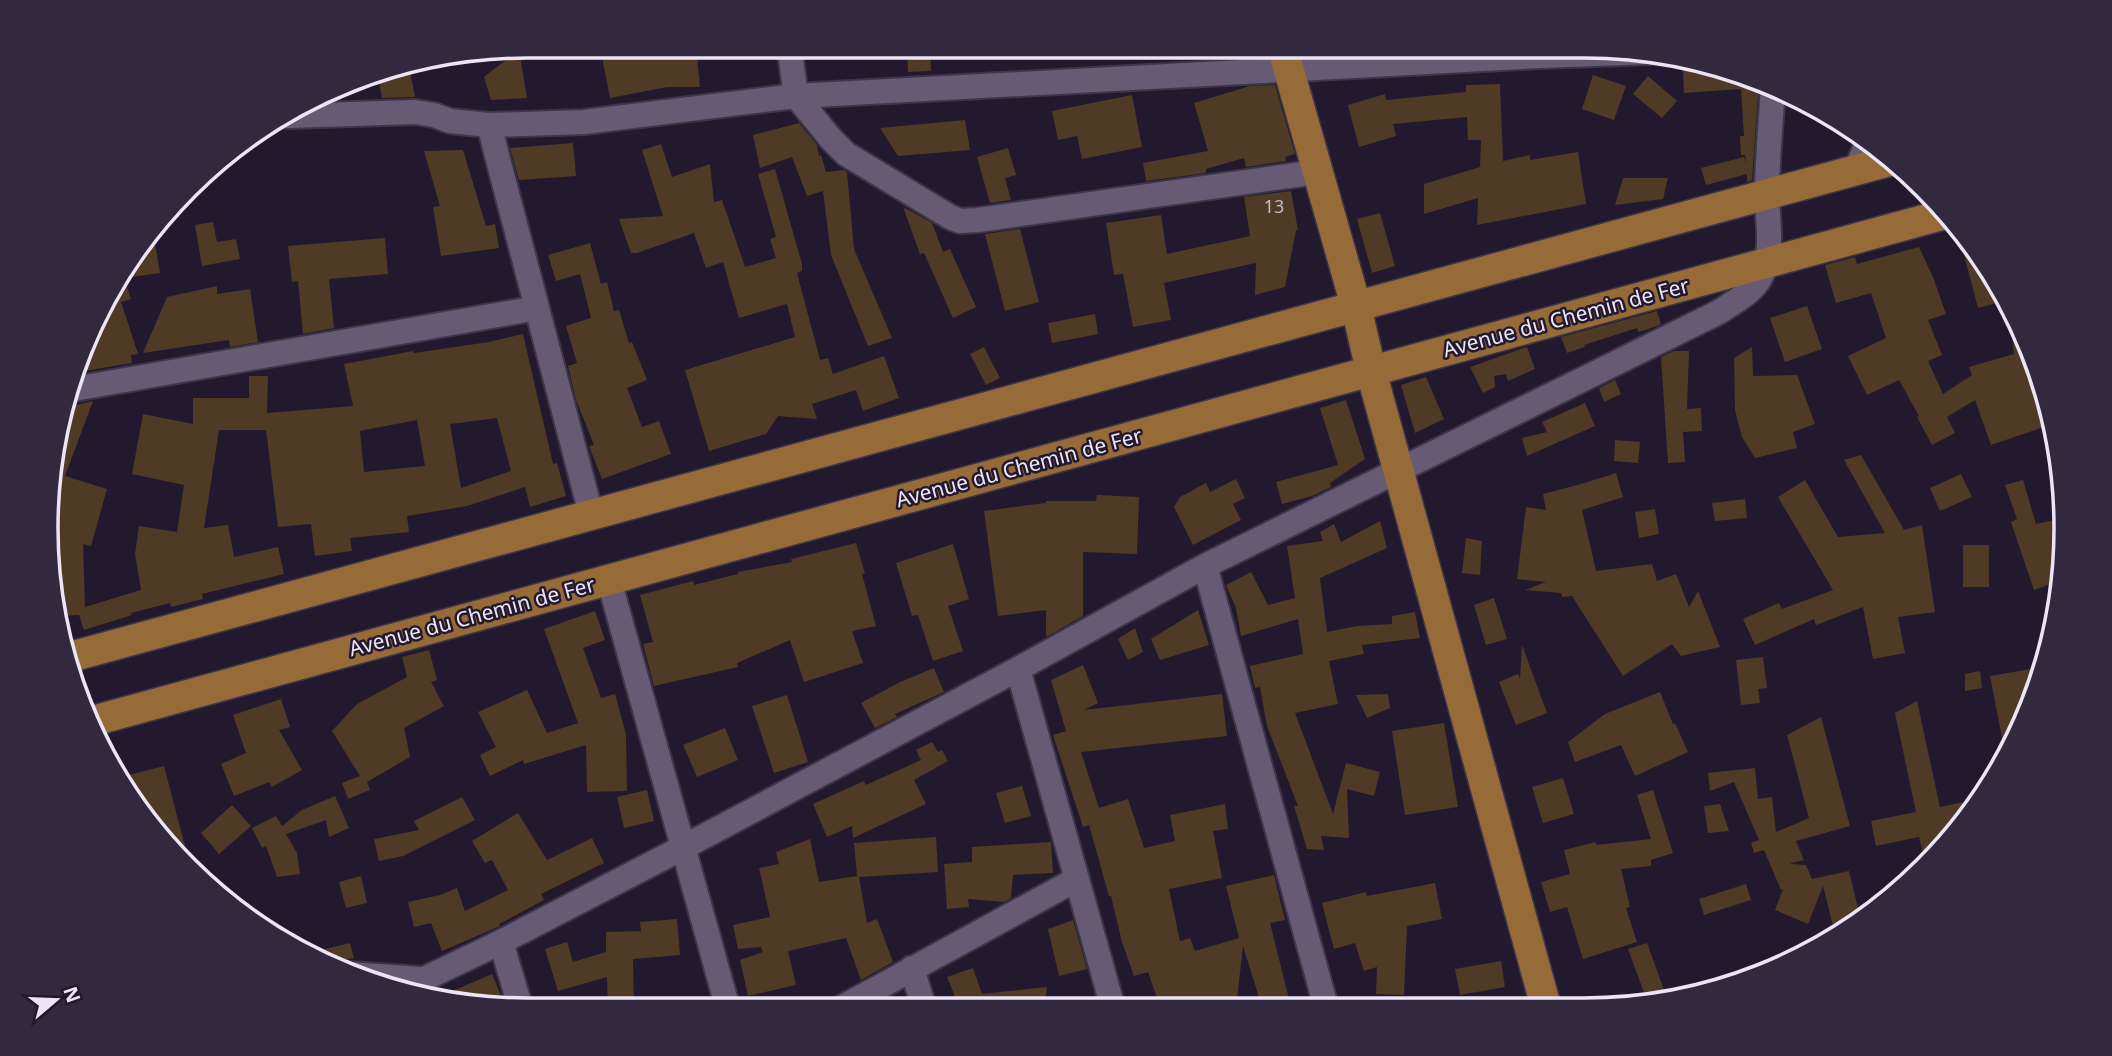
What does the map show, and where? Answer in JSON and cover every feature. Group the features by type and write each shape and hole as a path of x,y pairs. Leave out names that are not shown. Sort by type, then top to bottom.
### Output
{"main road":[{"path":"1286,58 1544,998"},
{"path":"76,655 1881,163"},
{"name":"Avenue du Chemin de Fer","path":"99,719 1937,216"}],"street":[{"path":"791,58 796,96 846,154 930,206 960,221 1317,172"},
{"path":"303,116 415,112 450,121 489,125 584,122 796,96 1286,58"},
{"path":"413,984 501,942 682,848 1205,566 1718,312 1740,298 1759,281 1767,264 1767,194 1772,98"},
{"path":"489,125 591,514"},
{"path":"1856,170 1864,150"},
{"path":"80,388 537,308"},
{"path":"1205,566 1324,998"},
{"path":"609,580 725,998"},
{"path":"1018,669 1110,998"},
{"path":"859,998 1077,878"},
{"path":"501,942 518,998"},
{"path":"912,968 921,998"},
{"path":"389,977 422,979"}],"building":[{"path":"520,58 527,98 491,100 484,77 508,59"},
{"path":"602,58 697,58 700,87 667,87 610,98"},
{"path":"907,58 930,58 931,71 908,72"},
{"path":"1683,71 1706,74 1758,92 1752,180 1747,182 1747,174 1706,185 1701,168 1744,157 1746,163 1745,155 1741,155 1740,136 1744,136 1741,89 1684,93"},
{"path":"410,73 415,97 382,98 379,82"},
{"path":"1593,75 1626,86 1614,120 1582,109"},
{"path":"1648,76 1677,101 1662,118 1633,94"},
{"path":"1500,84 1503,161 1530,155 1530,160 1578,152 1586,204 1477,225 1478,198 1424,214 1424,184 1480,167 1481,140 1468,140 1467,117 1393,124 1396,136 1359,147 1348,105 1385,94 1386,100 1466,92 1466,85"},
{"path":"1275,85 1295,154 1285,157 1286,161 1246,167 1244,158 1206,169 1206,173 1146,181 1143,163 1208,151 1194,103 1250,86"},
{"path":"1132,95 1142,147 1082,159 1077,136 1058,140 1052,111"},
{"path":"965,120 970,150 898,156 880,128"},
{"path":"799,123 817,145 826,172 847,172 854,249 892,338 868,346 831,255 823,191 807,196 792,157 760,168 753,135"},
{"path":"573,143 576,176 519,180 510,148"},
{"path":"661,144 672,177 710,164 714,202 722,200 745,267 776,258 770,239 776,237 758,174 775,169 802,264 802,271 797,273 820,360 828,358 833,374 884,356 899,398 863,411 856,390 812,404 817,419 778,416 766,434 709,451 685,370 795,337 787,304 739,318 723,262 706,268 694,233 631,253 619,219 663,216 642,150"},
{"path":"1008,148 1016,175 1005,178 1011,200 990,203 977,157"},
{"path":"463,150 486,226 495,224 499,248 441,256 433,207 440,206 424,151"},
{"path":"1623,178 1668,178 1663,199 1615,205"},
{"path":"1291,191 1298,230 1285,287 1255,295 1256,263 1164,283 1171,320 1133,327 1123,274 1114,275 1106,223 1161,215 1167,254 1250,236 1244,197"},
{"path":"903,207 932,223 943,252 950,249 976,307 953,318 924,253 920,254"},
{"path":"1380,213 1395,266 1372,273 1357,219"},
{"path":"213,222 217,242 236,239 240,259 202,266 195,225"},
{"path":"1020,229 1039,302 1005,311 985,234"},
{"path":"385,238 388,274 329,279 334,328 303,334 298,281 292,282 288,246"},
{"path":"155,242 160,273 131,277"},
{"path":"590,243 601,284 607,282 614,311 619,310 629,343 632,342 647,380 627,388 642,427 659,421 671,454 602,479 589,446 594,445 576,400 568,366 577,363 566,326 591,318 580,274 556,281 548,255"},
{"path":"1919,247 1946,314 1928,320 1942,355 1928,361 1943,394 1972,375 1969,367 2014,354 2012,335 2029,377 2043,427 1991,445 1975,400 1947,417 1955,433 1932,445 1899,380 1867,395 1848,356 1886,338 1871,293 1836,303 1825,265 1855,257 1857,264"},
{"path":"1963,250 1997,303 1978,308"},
{"path":"126,285 131,299 121,302 138,354 131,355 132,363 85,371 106,320"},
{"path":"217,286 217,294 250,289 258,342 230,347 229,340 143,353 167,297"},
{"path":"1807,306 1822,349 1785,362 1770,318"},
{"path":"1657,311 1661,324 1657,326 1639,332 1637,328 1567,353 1561,337"},
{"path":"1095,314 1098,334 1052,343 1048,323"},
{"path":"523,334 553,464 557,463 566,496 530,507 525,487 467,506 407,516 409,532 350,538 352,551 315,556 311,524 278,527 266,430 219,430 204,528 228,525 234,557 278,547 284,574 202,594 203,599 171,607 170,603 131,613 132,615 84,630 79,615 66,616 59,559 59,497 74,405 93,401 65,476 107,489 91,546 83,544 85,607 141,590 135,554 139,526 177,532 184,485 132,474 143,414 193,424 193,398 249,398 249,376 268,376 267,413 353,406 344,364 413,351 414,353","holes":["497,418 511,471 461,488 450,424","417,420 425,466 364,472 360,431"]},
{"path":"984,347 1000,378 986,385 970,354"},
{"path":"1527,347 1535,369 1508,381 1506,374 1494,376 1495,387 1483,393 1470,367"},
{"path":"1752,347 1753,376 1797,375 1815,424 1793,432 1797,448 1755,458 1742,437 1735,410 1734,358"},
{"path":"1674,351 1689,351 1687,409 1701,408 1702,431 1683,432 1685,462 1668,463 1661,357"},
{"path":"1426,377 1444,419 1415,433 1401,385"},
{"path":"1615,380 1621,394 1604,402 1599,388"},
{"path":"1346,400 1365,459 1330,483 1331,487 1312,496 1282,504 1276,482 1338,465 1320,408"},
{"path":"1585,403 1595,426 1527,456 1522,438 1547,432 1542,422"},
{"path":"1615,440 1640,442 1638,463 1614,461"},
{"path":"1861,455 1904,530 1922,525 1935,612 1898,617 1905,653 1873,659 1863,607 1816,625 1814,619 1755,645 1743,619 1779,603 1782,609 1833,590 1778,497 1805,480 1838,537 1885,533 1844,460"},
{"path":"1616,473 1623,497 1582,510 1596,571 1652,564 1657,581 1676,574 1689,607 1698,591 1720,647 1681,656 1672,644 1623,676 1572,596 1562,597 1561,593 1525,590 1546,582 1517,579 1526,507 1546,510 1543,494"},
{"path":"1961,474 1972,497 1940,511 1930,488"},
{"path":"1236,479 1245,498 1233,504 1241,520 1193,545 1174,507 1180,497 1206,483 1210,492"},
{"path":"2023,480 2036,524 2054,520 2050,584 2034,590 2011,522 2017,519 2005,485"},
{"path":"1097,495 1139,497 1137,554 1083,552 1083,616 1046,637 1046,610 998,616 984,511 1046,501 1096,501"},
{"path":"1745,499 1747,518 1715,521 1712,503"},
{"path":"1655,509 1659,534 1639,538 1635,512"},
{"path":"1380,521 1387,548 1320,578 1327,632 1357,626 1392,624 1392,616 1415,612 1420,638 1362,645 1364,654 1329,661 1338,704 1295,713 1333,814 1346,763 1380,772 1374,796 1347,789 1349,838 1321,836 1324,850 1307,849 1294,806 1298,806 1267,726 1260,687 1255,688 1250,666 1303,654 1298,619 1241,636 1236,608 1226,585 1251,572 1268,605 1295,598 1287,546 1323,541 1320,532 1334,524 1341,542"},
{"path":"1466,538 1482,541 1480,575 1462,573"},
{"path":"856,543 876,626 852,631 863,663 804,682 790,640 737,663 738,667 654,686 643,644 653,642 640,595 693,581 694,585 738,572 792,562 791,559"},
{"path":"953,544 969,599 948,606 963,651 933,661 918,615 912,616 896,563"},
{"path":"1963,545 1989,545 1989,587 1963,587"},
{"path":"1494,598 1507,639 1486,645 1474,605"},
{"path":"1198,610 1209,645 1160,660 1151,639"},
{"path":"595,611 605,640 583,648 601,698 615,694 626,734 627,791 587,792 586,745 524,764 523,760 490,776 480,755 496,747 478,712 527,690 547,733 578,723 544,629"},
{"path":"1135,628 1143,652 1128,660 1118,639"},
{"path":"1522,645 1547,713 1516,725 1499,682 1518,674 1520,678"},
{"path":"429,650 437,680 431,682 444,706 404,728 410,757 367,782 370,790 348,799 342,783 360,776 332,731 357,704 407,677 402,657"},
{"path":"1763,657 1767,688 1758,689 1760,703 1741,705 1736,660"},
{"path":"1083,665 1098,703 1084,710 1222,694 1227,736 1081,752 1099,808 1128,799 1144,848 1175,841 1170,815 1225,804 1228,829 1213,831 1222,878 1169,889 1180,941 1190,938 1195,951 1239,938 1226,886 1274,875 1285,920 1270,923 1289,998 1259,998 1243,946 1237,998 1156,998 1148,972 1134,976 1089,825 1083,827 1053,735 1066,731 1051,680"},
{"path":"934,668 944,692 895,714 897,717 875,728 861,703"},
{"path":"1980,671 1982,688 1965,691 1965,674"},
{"path":"2031,671 2003,742 1990,676"},
{"path":"1660,692 1688,752 1635,776 1621,745 1575,762 1568,742 1605,714"},
{"path":"1388,694 1390,708 1367,718 1356,695"},
{"path":"787,695 808,762 774,773 752,706"},
{"path":"281,699 290,727 279,730 302,770 272,787 269,782 234,796 221,764 246,753 233,715"},
{"path":"1917,701 1940,807 1966,802 1923,854 1919,837 1876,846 1871,821 1916,812 1895,713"},
{"path":"1821,717 1850,826 1796,841 1804,860 1791,863 1806,865 1812,879 1849,871 1858,909 1833,926 1823,886 1808,924 1775,910 1783,889 1781,890 1764,850 1754,853 1751,843 1759,840 1734,782 1710,791 1708,773 1755,768 1758,799 1772,797 1776,832 1809,818 1787,735"},
{"path":"1444,723 1458,807 1405,815 1392,731"},
{"path":"725,728 738,760 697,777 683,745"},
{"path":"932,742 938,752 942,750 948,761 914,780 926,804 853,838 852,826 827,837 813,804 864,781 866,785 921,760 916,750"},
{"path":"164,766 186,852 155,814 128,775"},
{"path":"1563,778 1574,814 1543,823 1532,787"},
{"path":"1022,786 1031,816 1005,823 996,793"},
{"path":"647,790 654,821 624,828 617,797"},
{"path":"1653,790 1673,853 1651,860 1651,866 1621,869 1630,907 1626,908 1637,942 1583,959 1567,907 1550,912 1541,882 1570,874 1564,850 1596,842 1596,845 1651,839 1637,795"},
{"path":"335,796 349,828 329,837 326,820 286,834 297,853 300,874 277,877 266,846 262,848 252,828 276,816 282,826 302,810"},
{"path":"462,797 475,820 403,856 379,861 374,839 419,830 414,821"},
{"path":"1720,804 1729,831 1708,833 1704,806"},
{"path":"232,805 251,826 219,854 201,833"},
{"path":"518,813 547,860 592,838 604,863 541,894 544,900 499,924 500,926 442,951 431,923 414,927 408,902 457,888 465,911 508,890 492,860 485,863 472,841"},
{"path":"936,837 938,872 859,877 867,923 877,919 893,962 861,980 846,938 788,951 796,985 748,996 740,960 763,952 761,947 738,949 733,925 770,917 759,868 779,864 776,852 810,839 819,882 857,876 854,843"},
{"path":"1051,842 1053,873 1013,875 1011,898 1004,902 968,899 969,907 947,909 944,864 972,862 972,847"},
{"path":"361,876 367,903 346,908 339,882"},
{"path":"1435,883 1442,919 1407,926 1404,995 1376,994 1377,967 1364,971 1355,943 1334,949 1322,903 1366,892 1367,896"},
{"path":"1746,884 1751,900 1704,915 1699,899"},
{"path":"677,919 680,955 633,959 634,998 608,998 607,977 558,991 545,949 567,942 573,962 606,952 606,932 641,931 640,922"},
{"path":"1073,920 1087,969 1059,976 1048,929"},
{"path":"350,943 354,958 343,960 320,950"},
{"path":"1647,943 1664,991 1645,994 1628,949"},
{"path":"1501,961 1505,987 1460,995 1455,969"},
{"path":"973,968 982,994 1047,987 1045,998 950,998 954,994 947,977"},
{"path":"492,974 502,997 467,994 451,991"}]}
